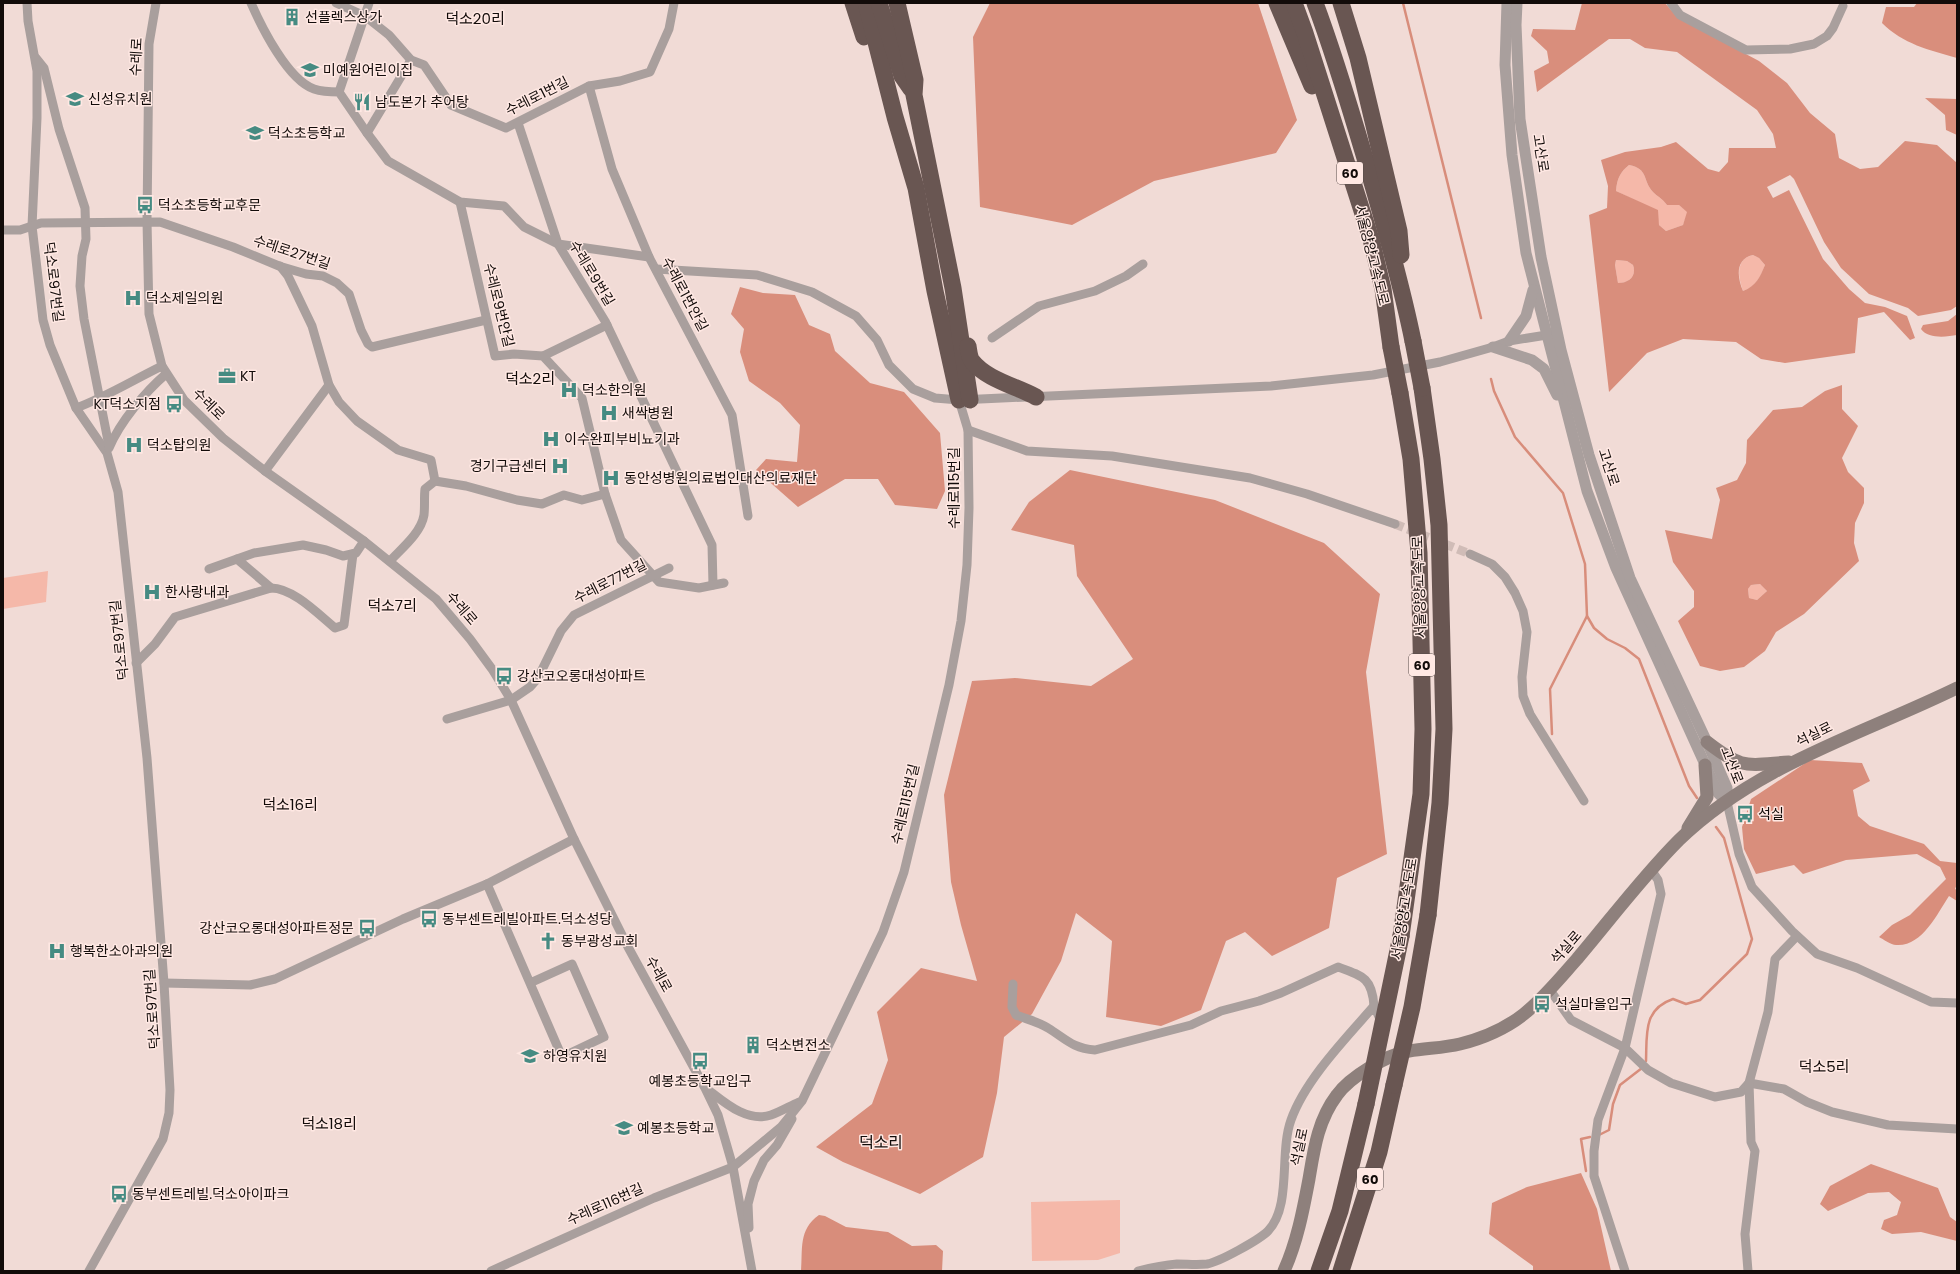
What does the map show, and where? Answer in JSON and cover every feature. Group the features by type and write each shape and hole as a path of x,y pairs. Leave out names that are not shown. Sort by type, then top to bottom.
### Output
{"highway":[{"path":"853,3 868,50 895,117"},
{"path":"866,3 895,117 916,188 935,291 965,400"},
{"path":"879,3 902,76 914,94"},
{"path":"897,3 915,80 914,94 933,183 958,318 965,400"},
{"path":"1277,3 1358,198"},
{"name":"서울양양고속도로","path":"1294,3 1371,239 1383,289 1391,347 1411,459 1419,553 1423,729 1421,794 1401,936 1366,1104 1340,1211 1319,1271"},
{"name":"서울양양고속도로","path":"1315,3 1355,125 1406,303 1422,388 1439,525 1444,729 1440,803 1428,915 1412,1007 1379,1152 1341,1271"},
{"path":"1341,3 1358,58 1399,231 1406,303"},
{"path":"958,318 963,327 971,360 996,379 1036,397"}],"main road":[{"name":"석실로","path":"1284,1271 1292,1253 1301,1216 1317,1132 1325,1114 1336,1096 1348,1082 1387,1059 1405,1051 1459,1044 1495,1033 1524,1014 1550,990 1680,840 1727,802 1746,789 1795,761 1857,731 1921,706 1957,688"},
{"path":"1707,742 1723,755 1740,764 1755,765 1795,761"},
{"path":"1680,840 1707,797 1705,765"}],"street":[{"name":"덕소로97번길","path":"27,3 37,71 37,110 32,226 43,320 50,345 76,408 108,449 118,492 147,758 164,983 170,1090 169,1113 163,1139 89,1271"},
{"name":"수레로","path":"156,3 149,44 147,221 149,314 164,370 184,400 223,438 265,471 364,540 436,599 470,639 511,700 574,839 642,973 705,1088 718,1115 733,1168 752,1271"},
{"path":"251,3 257,18 292,74 313,89 323,92 339,92 369,3"},
{"name":"수레로1번길","path":"336,3 365,16 389,35 411,60 424,65 451,105 506,128 589,86 620,81 650,72 669,29 674,3"},
{"name":"고산로","path":"1507,3 1505,65 1512,155 1526,253 1534,283 1552,334 1589,455 1630,578 1727,788 1727,802"},
{"name":"고산로","path":"1518,3 1516,25 1520,119 1552,334 1567,417 1587,491 1616,568 1718,793 1727,802"},
{"path":"1671,3 1680,14 1746,50 1790,49 1814,44 1827,36 1833,28 1843,6"},
{"path":"34,55 44,68 59,129 85,208 86,239 82,256 80,286 84,319 100,398 108,449"},
{"path":"367,133 411,60"},
{"name":"수레로1번안길","path":"589,86 612,169 649,257 732,415 748,516"},
{"name":"수레로9번길","path":"339,92 388,161 460,202 504,206 524,227 558,244 607,325 712,545 713,585"},
{"path":"518,123 558,244 649,257"},
{"name":"수레로9번안길","path":"460,202 495,356 514,354 543,356"},
{"name":"수레로27번길","path":"3,230 20,230 41,223 160,222 233,247 279,266 306,274 323,276 337,283 349,294 368,344 372,347 486,320"},
{"path":"992,338 1039,306 1095,291 1126,276 1143,264"},
{"path":"279,266 288,276 312,326 329,385 339,402 357,421 398,450 431,460 435,481"},
{"path":"656,269 757,275 812,292 856,316 877,340 889,365 913,389 935,398 965,400 1271,386 1373,375 1440,362 1509,341 1552,334"},
{"path":"1509,341 1526,316 1531,302 1534,283"},
{"path":"607,325 543,356 582,398 604,494 622,540 659,582 699,588 724,583"},
{"path":"1493,347 1532,360 1544,369 1567,417"},
{"path":"76,408 164,370"},
{"path":"108,449 118,430 164,370"},
{"path":"265,471 329,385"},
{"name":"수레로115번길","path":"733,1168 781,1127 801,1102 883,932 904,872 949,685 961,621 967,565 969,508 968,430 965,400"},
{"path":"968,430 1027,451 1112,456 1250,478 1307,494 1395,524"},
{"path":"390,561 413,536 420,524 424,516 425,489 435,481 466,486 517,500 542,504 564,495 582,500 604,494"},
{"path":"209,569 254,553 303,545 326,550 343,556 356,553 364,540"},
{"path":"136,663 155,644 175,617 271,588 280,588 289,592 335,628 344,625 353,554"},
{"path":"1470,554 1492,564 1505,577 1515,593 1523,611 1527,632 1522,677 1523,696 1530,714 1584,801"},
{"path":"237,559 271,588"},
{"name":"수레로77번길","path":"511,700 530,687 538,678 561,631 574,615 669,568"},
{"path":"448,719 511,700"},
{"path":"1727,802 1739,854 1752,887 1797,936 1817,954 1857,968 1931,1002 1957,1002"},
{"path":"164,983 250,985 276,979 403,919 487,884 574,839"},
{"path":"1625,1271 1594,1176 1594,1151 1598,1120 1625,1048 1661,894 1658,880 1652,871"},
{"path":"487,884 530,984 562,1057 604,1037 572,964 530,984"},
{"path":"1748,1271 1745,1234 1755,1151 1751,1142 1749,1082 1768,1012 1775,959 1797,936"},
{"path":"1013,984 1012,1007 1016,1016 1047,1027 1068,1043 1081,1049 1094,1050 1191,1025 1221,1010 1259,1002 1281,994 1338,967 1361,976 1368,981 1373,992 1374,1006 1384,1027 1383,1052 1387,1059"},
{"path":"1550,990 1571,1020 1625,1048 1648,1070 1671,1083 1715,1097 1741,1092 1749,1082"},
{"path":"1138,1271 1175,1264 1208,1264 1233,1253 1267,1232 1276,1220 1281,1205 1286,1143 1290,1122 1298,1104 1308,1087 1374,1006"},
{"path":"1749,1082 1784,1089 1807,1102 1832,1112 1888,1125 1957,1129"},
{"path":"705,1088 728,1105 746,1114 757,1116 770,1116 801,1102"},
{"path":"747,1240 749,1225 748,1204 754,1181 764,1160 787,1130 801,1102"},
{"name":"수레로116번길","path":"491,1271 654,1198 733,1168"}],"shaded area":[{"path":"990,3 1258,3 1297,120 1276,153 1154,181 1072,225 980,207 973,37"},
{"path":"1582,3 1665,3 1678,18 1759,61 1787,83 1810,113 1835,134 1839,158 1860,169 1878,167 1905,141 1937,145 1957,163 1957,306 1951,310 1918,316 1908,308 1869,294 1841,268 1824,242 1794,179 1790,175 1767,187 1773,198 1789,190 1823,259 1849,289 1865,303 1885,307 1907,316 1915,338 1910,340 1884,312 1858,318 1855,353 1785,363 1761,359 1736,342 1683,339 1647,353 1609,392 1589,215 1607,208 1608,186 1601,160 1625,152 1661,147 1676,142 1708,169 1719,172 1728,162 1729,148 1776,148 1773,134 1757,110 1677,52 1645,48 1630,39 1609,39 1537,92 1534,71 1549,63 1547,51 1531,36 1533,29 1575,30","holes":["1629,165 1640,169 1650,188 1667,205 1679,205 1687,212 1683,225 1666,231 1659,225 1658,210 1616,191 1620,176 1623,170","1753,255 1759,258 1765,265 1757,281 1751,287 1743,291 1739,269 1740,264 1747,257","1616,260 1627,261 1633,265 1633,276 1626,282 1618,283 1615,265"]},
{"path":"1917,3 1957,3 1957,58 1927,49 1908,41 1890,30 1882,23 1886,7 1914,7"},
{"path":"1925,98 1957,99 1957,135 1946,130 1945,115"},
{"path":"1629,165 1640,169 1653,192 1667,205 1679,205 1688,212 1683,225 1666,231 1659,225 1657,216 1641,203 1616,191 1617,183 1623,170"},
{"path":"1753,255 1759,258 1765,265 1757,281 1751,287 1743,291 1739,269 1743,260"},
{"path":"1616,260 1627,261 1633,265 1633,276 1626,282 1618,283 1615,265"},
{"path":"740,287 763,293 795,295 809,325 830,334 835,351 870,383 904,392 940,433 945,491 937,509 895,505 878,479 845,479 798,507 756,470 766,459 797,462 800,425 780,403 749,381 740,352 744,329 731,314"},
{"path":"1957,314 1957,335 1943,337 1933,336 1921,329 1923,325 1948,321"},
{"path":"1842,385 1842,409 1858,426 1842,458 1848,472 1864,488 1864,503 1855,523 1854,543 1859,561 1804,614 1776,632 1765,651 1744,667 1720,671 1700,666 1678,621 1694,607 1694,591 1673,562 1665,530 1712,539 1720,500 1716,488 1737,480 1746,463 1747,440 1773,410 1802,407 1825,391","holes":["1760,584 1767,591 1757,600 1749,598 1748,589 1751,585"]},
{"path":"1070,470 1215,500 1324,543 1380,594 1366,672 1387,854 1337,878 1329,928 1272,956 1245,932 1226,941 1201,1010 1161,1026 1106,1017 1112,941 1076,913 1061,961 1032,1014 1004,1037 997,1093 983,1157 920,1194 843,1162 816,1147 872,1104 888,1060 877,1012 921,968 977,981 961,925 951,882 944,795 972,681 1015,678 1091,686 1133,659 1077,576 1074,545 1011,530 1029,502"},
{"path":"48,571 46,602 3,609 3,578"},
{"path":"1760,584 1767,591 1757,600 1749,598 1748,589 1751,585"},
{"path":"1810,760 1862,763 1870,781 1853,790 1858,816 1870,826 1924,844 1940,861 1957,863 1957,884 1955,889 1957,890 1957,901 1949,896 1928,928 1914,941 1894,945 1879,937 1892,925 1910,915 1946,879 1940,867 1917,854 1846,860 1803,874 1794,865 1756,874 1744,849 1742,827 1751,799"},
{"path":"1871,1164 1938,1188 1950,1217 1957,1222 1957,1241 1921,1232 1892,1234 1881,1229 1884,1220 1897,1215 1901,1202 1889,1192 1868,1193 1828,1211 1820,1204 1830,1186"},
{"path":"1581,1173 1597,1209 1611,1271 1533,1271 1533,1266 1489,1234 1492,1203 1527,1187"},
{"path":"1120,1200 1120,1253 1098,1260 1032,1261 1031,1202"},
{"path":"819,1215 825,1216 846,1227 888,1232 912,1246 936,1245 943,1251 942,1271 801,1271 803,1240 808,1227"}],"waterway":[{"path":"1403,3 1481,318"},
{"path":"1491,379 1494,391 1515,437 1563,493 1585,564 1587,616 1594,628 1607,639 1625,648 1639,659 1689,786 1697,798"},
{"path":"1552,734 1550,689 1587,616"},
{"path":"1646,1061 1647,1032 1656,1009 1663,1003 1673,999 1686,1004 1700,1000 1747,954 1752,939 1724,838 1716,827"},
{"path":"1599,1135 1609,1130 1613,1104 1620,1085 1642,1068"},
{"path":"1586,1171 1581,1139 1590,1137"}],"tunnel":[{"path":"1395,524 1470,554"}],"place":[{"name":"선플렉스상가","path":"292,17"},
{"name":"미예원어린이집","path":"310,70"},
{"name":"신성유치원","path":"75,99"},
{"name":"남도본가 추어탕","path":"362,102"},
{"name":"덕소초등학교","path":"255,133"},
{"name":"덕소초등학교후문","path":"145,205"},
{"name":"덕소제일의원","path":"133,298"},
{"name":"KT","path":"227,376"},
{"name":"덕소한의원","path":"569,390"},
{"name":"KT덕소지점","path":"174,404"},
{"name":"새싹병원","path":"609,413"},
{"name":"이수완피부비뇨기과","path":"551,439"},
{"name":"덕소탑의원","path":"134,445"},
{"name":"경기구급센터","path":"560,466"},
{"name":"동안성병원의료법인대산의료재단","path":"611,478"},
{"name":"한사랑내과","path":"152,592"},
{"name":"강산코오롱대성아파트","path":"504,676"},
{"name":"석실","path":"1745,814"},
{"name":"동부센트레빌아파트.덕소성당","path":"429,919"},
{"name":"강산코오롱대성아파트정문","path":"367,928"},
{"name":"동부광성교회","path":"548,941"},
{"name":"행복한소아과의원","path":"57,951"},
{"name":"석실마을입구","path":"1542,1004"},
{"name":"덕소변전소","path":"753,1045"},
{"name":"하영유치원","path":"530,1056"},
{"name":"예봉초등학교입구","path":"700,1061"},
{"name":"예봉초등학교","path":"624,1128"},
{"name":"동부센트레빌.덕소아이파크","path":"119,1194"}],"district":[{"name":"덕소20리","path":"475,18"},
{"name":"덕소2리","path":"530,378"},
{"name":"덕소7리","path":"392,605"},
{"name":"덕소16리","path":"290,804"},
{"name":"덕소5리","path":"1824,1066"},
{"name":"덕소18리","path":"329,1123"},
{"name":"덕소리","path":"881,1142"}]}
